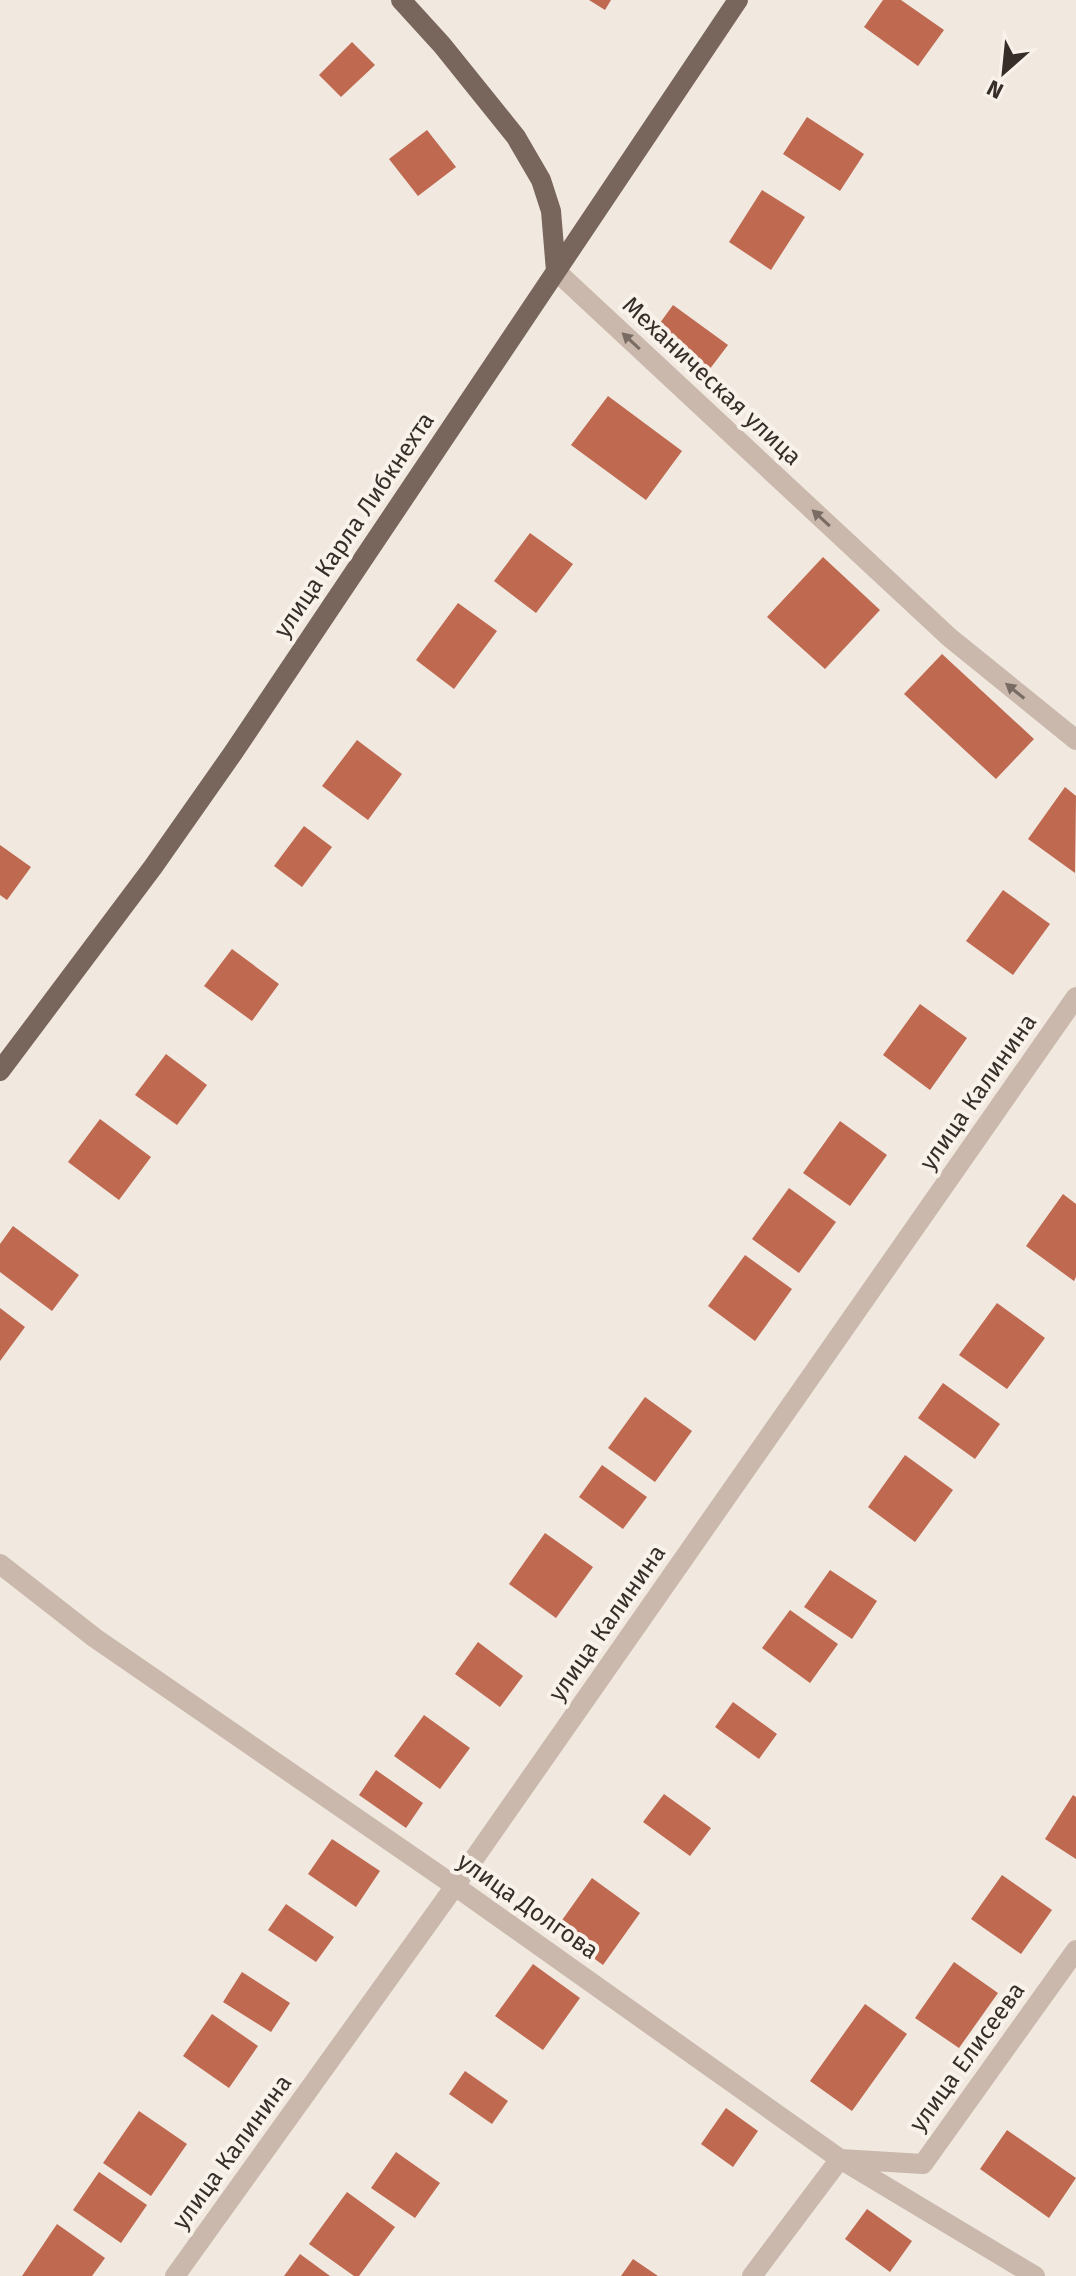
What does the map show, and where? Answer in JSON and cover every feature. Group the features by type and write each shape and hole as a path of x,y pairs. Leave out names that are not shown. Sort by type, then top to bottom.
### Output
{"main road":[{"path":"401,0 442,45 523,148 541,180 551,211 556,271"},
{"name":"улица Карла Либкнехта","path":"0,1071 153,867 233,753 738,0"}],"street":[{"name":"Механическая улица","path":"556,271 949,637 1076,740"},
{"name":"улица Калинина","path":"175,2276 455,1886 1076,997"},
{"name":"улица Долгова","path":"0,1564 95,1638 455,1886 840,2159 1035,2276"},
{"name":"улица Елисеева","path":"840,2159 923,2164 1076,1950"},
{"path":"752,2276 840,2159"}],"building":[{"path":"589,0 611,0 605,10"},
{"path":"883,0 901,0 944,30 918,66 864,27"},
{"path":"352,42 375,65 341,97 319,75"},
{"path":"807,117 864,154 840,191 783,154"},
{"path":"427,130 456,167 418,196 389,159"},
{"path":"762,190 805,217 771,270 729,242"},
{"path":"673,305 728,345 706,374 652,334"},
{"path":"608,396 682,451 646,500 571,445"},
{"path":"530,533 573,564 536,613 494,581"},
{"path":"823,557 880,610 825,669 767,617"},
{"path":"458,603 497,631 454,689 416,660"},
{"path":"942,654 1034,739 996,779 904,694"},
{"path":"357,740 402,774 368,820 322,786"},
{"path":"1065,787 1076,796 1075,873 1028,839"},
{"path":"304,826 332,847 302,887 274,866"},
{"path":"0,845 31,867 7,900 0,895"},
{"path":"1003,890 1050,924 1013,975 966,941"},
{"path":"232,949 279,984 252,1021 204,986"},
{"path":"920,1004 967,1038 930,1090 883,1055"},
{"path":"166,1054 207,1085 177,1125 135,1095"},
{"path":"100,1119 151,1157 119,1200 68,1162"},
{"path":"840,1121 887,1155 850,1206 803,1173"},
{"path":"789,1188 836,1222 799,1273 752,1239"},
{"path":"1063,1194 1076,1204 1074,1281 1026,1246"},
{"path":"13,1226 79,1275 52,1311 0,1272 0,1244"},
{"path":"745,1255 792,1289 755,1341 708,1306"},
{"path":"997,1303 1045,1338 1007,1389 959,1355"},
{"path":"0,1308 25,1327 0,1361"},
{"path":"943,1383 1000,1424 975,1459 918,1418"},
{"path":"645,1397 692,1431 655,1482 608,1448"},
{"path":"905,1455 953,1490 915,1542 868,1507"},
{"path":"602,1465 647,1497 623,1529 579,1497"},
{"path":"545,1533 593,1567 556,1618 509,1584"},
{"path":"830,1570 877,1601 852,1639 804,1607"},
{"path":"790,1610 838,1644 810,1683 762,1648"},
{"path":"478,1642 523,1676 500,1707 455,1674"},
{"path":"733,1702 777,1734 759,1759 715,1727"},
{"path":"424,1715 470,1748 440,1789 394,1756"},
{"path":"376,1770 423,1803 406,1828 359,1795"},
{"path":"664,1794 711,1828 690,1856 643,1822"},
{"path":"1073,1795 1076,1797 1076,1859 1045,1839"},
{"path":"332,1839 380,1871 356,1907 308,1874"},
{"path":"1002,1875 1052,1910 1021,1954 971,1919"},
{"path":"592,1878 640,1913 603,1965 555,1930"},
{"path":"286,1904 334,1937 316,1962 268,1930"},
{"path":"954,1962 998,1993 959,2048 915,2018"},
{"path":"533,1964 580,1998 543,2050 495,2016"},
{"path":"242,1972 290,2003 271,2032 223,2002"},
{"path":"865,2004 907,2034 852,2111 810,2081"},
{"path":"212,2014 258,2046 229,2088 183,2056"},
{"path":"465,2071 508,2101 492,2124 449,2094"},
{"path":"726,2108 758,2131 733,2167 701,2144"},
{"path":"139,2111 187,2144 151,2196 103,2163"},
{"path":"1007,2130 1076,2178 1049,2218 980,2169"},
{"path":"396,2152 440,2183 415,2218 371,2188"},
{"path":"99,2172 147,2205 121,2243 73,2210"},
{"path":"347,2192 395,2227 359,2276 354,2276 309,2244"},
{"path":"867,2209 912,2241 890,2272 845,2239"},
{"path":"57,2224 105,2258 92,2276 22,2276"},
{"path":"300,2254 330,2276 284,2276"},
{"path":"633,2259 658,2276 621,2276"}]}
